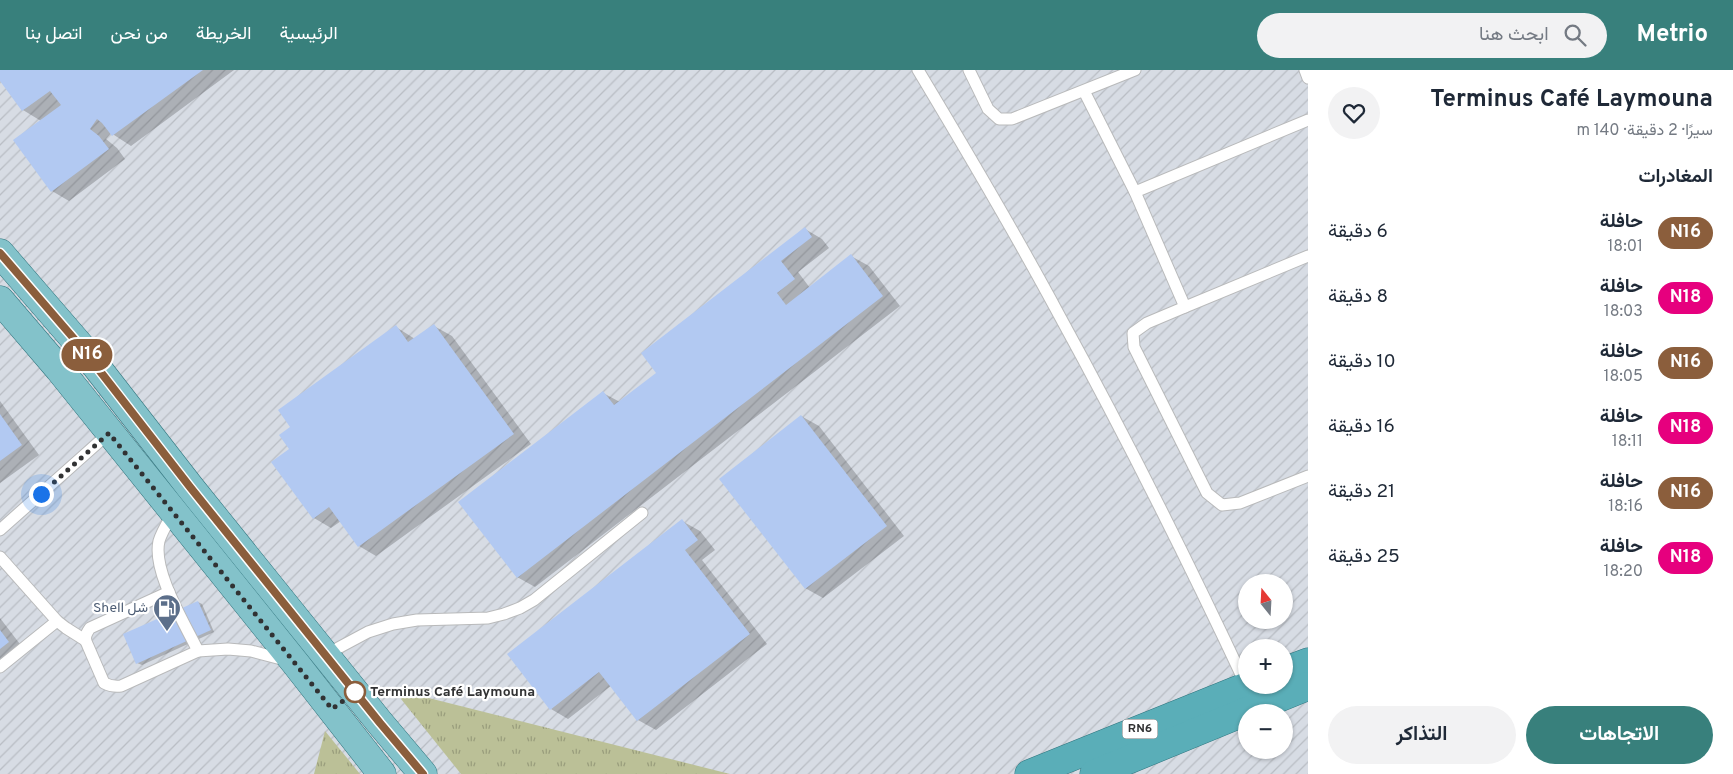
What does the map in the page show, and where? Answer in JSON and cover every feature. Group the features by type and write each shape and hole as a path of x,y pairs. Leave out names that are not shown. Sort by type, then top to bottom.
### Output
{"highway":[{"path":"1293,668 1308,662"},
{"name":"RN6","path":"1094,774 1308,686"},
{"name":"RN6","path":"1029,774 1238,689"}],"main road":[{"path":"0,253 82,348 190,487 423,774"},
{"path":"0,300 59,369 382,774"}],"lane":[{"path":"918,70 1001,211 1108,404 1184,553 1238,666"},
{"path":"969,70 988,109 999,119 1012,119 1084,92 1135,70"},
{"path":"1305,70 1308,78"},
{"path":"1084,92 1135,192 1185,307"},
{"path":"1135,192 1308,120"},
{"path":"1308,256 1147,323 1134,333 1134,347 1207,493 1222,505 1240,503 1308,476"},
{"path":"0,530 109,433"},
{"path":"173,513 159,541 160,568 169,592 198,651"},
{"path":"326,655 368,632 393,624 416,620 488,618 520,608 534,600 642,513"},
{"path":"0,557 57,621 85,640"},
{"path":"169,592 90,628 86,633 85,640 104,682 115,687 198,651 228,649 251,651 296,664"},
{"path":"0,667 57,621"}],"shaded area":[{"path":"0,70 1308,70 1308,774 0,774"}],"green space":[{"path":"393,689 730,774 461,774"},
{"path":"325,731 360,774 314,774"}],"building":[{"path":"0,70 203,70 112,136 97,119 90,129 99,136 109,149 51,192 13,140 61,105 50,91 22,111 0,81"},
{"path":"805,227 812,237 781,261 795,279 777,293 786,305 851,254 883,296 517,578 458,502 603,391 614,405 656,373 641,353"},
{"path":"434,324 514,434 358,547 329,507 313,519 271,462 289,449 279,435 290,427 278,410 396,325 408,342"},
{"path":"0,414 22,445 0,461"},
{"path":"801,415 887,526 805,589 719,479"},
{"path":"682,519 698,540 685,550 750,634 637,721 599,672 550,710 507,654"},
{"name":"Shell شل","path":"198,601 211,630 136,664 123,634"},
{"path":"0,630 9,642 0,649"}],"bus line":[{"name":"N16","path":"0,253 82,348 190,487 423,774"}],"place":[{"name":"Shell شل","path":"167,632"},
{"name":"Terminus Café Laymouna","path":"355,692"}],"route":[{"path":"41,494 109,433 332,709 355,692"}]}
